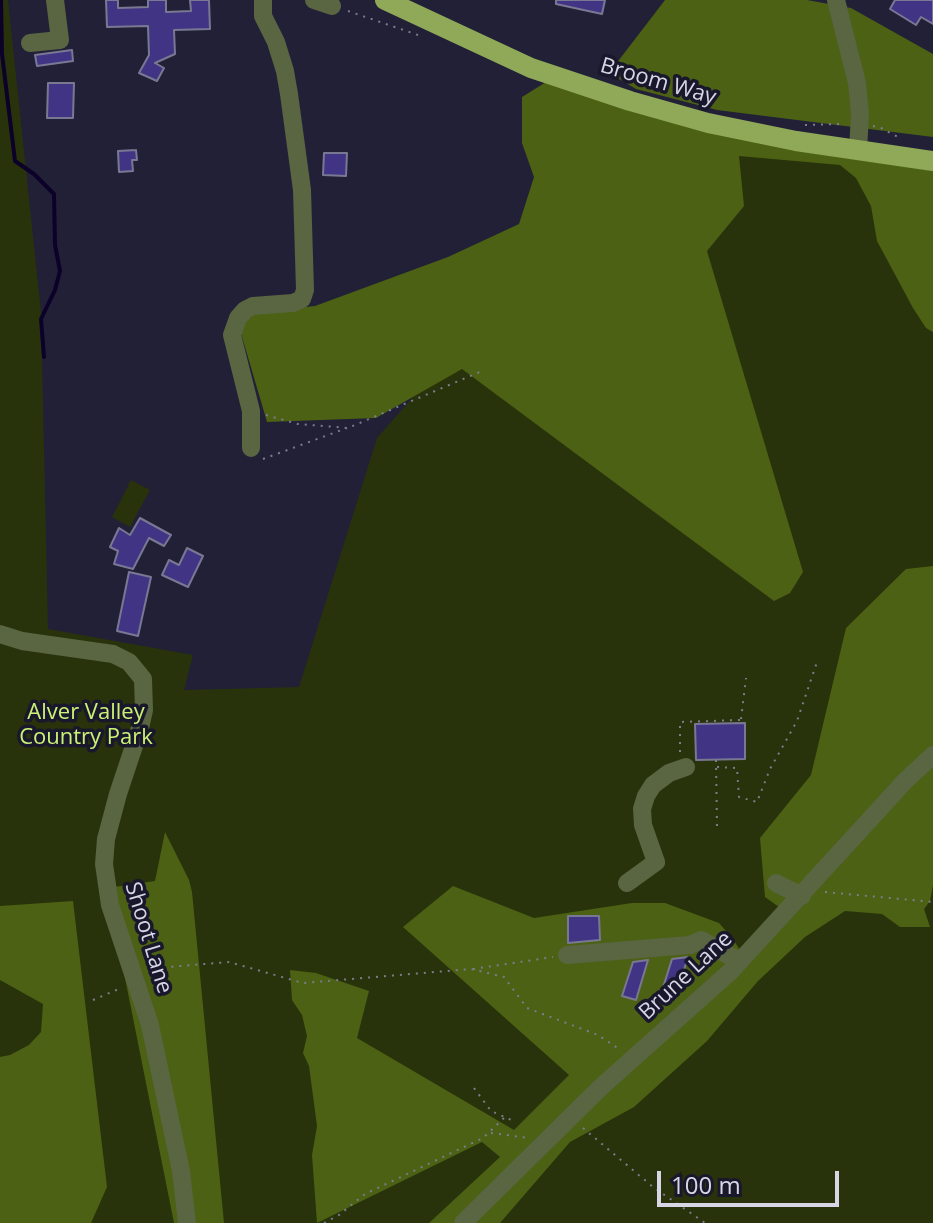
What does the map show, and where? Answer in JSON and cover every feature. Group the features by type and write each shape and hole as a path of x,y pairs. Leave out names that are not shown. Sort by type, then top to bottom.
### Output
{"main road":[{"name":"Broom Way","path":"385,0 531,68 630,101 708,123 858,151 933,161"}],"street":[{"path":"30,43 60,40 55,0"},
{"path":"251,448 250,408 232,335 238,318 245,310 253,306 293,303 302,299 305,290 302,190 289,94 276,42 263,16 263,0"},
{"path":"836,0 857,83 858,151"},
{"name":"Shoot Lane","path":"0,634 22,641 113,654 129,662 143,679 144,710 106,839 104,864 110,905 150,1025 181,1171 187,1223"},
{"name":"Brune Lane","path":"463,1223 570,1117 739,961 906,780 933,755"},
{"path":"627,883 656,862 643,825 642,809 646,796 653,785 669,773 683,768"},
{"path":"776,883 805,892"},
{"path":"567,955 690,945 701,940 739,961"}],"path":[{"path":"323,3 425,37"},
{"path":"794,126 860,124 881,128 906,142"},
{"path":"251,448 256,458 267,459 482,371"},
{"path":"250,408 298,424 348,428"},
{"path":"717,767 737,768 739,797 757,802 770,769 797,721 818,659"},
{"path":"683,768 680,722 740,721 746,678"},
{"path":"716,760 717,827"},
{"path":"805,892 933,902"},
{"path":"93,1000 168,967 229,962 303,983 471,969 567,955"},
{"path":"471,969 504,977 527,1008 598,1035 633,1059"},
{"path":"474,1088 491,1111 516,1122"},
{"path":"324,1223 365,1194 490,1133 505,1117"},
{"path":"570,1117 653,1187 705,1223"},
{"path":"490,1133 527,1138 538,1135"}],"green space":[{"name":"Alver Valley Country Park","path":"0,0 8,0 41,312 48,629 193,655 184,690 299,687 377,438 629,152 815,156 933,192 933,1223 0,1223"},
{"path":"665,0 807,0 851,8 933,54 933,137 717,110 636,89 609,73"},
{"path":"551,79 841,155 933,171 933,332 926,328 913,308 877,241 871,206 856,178 840,165 739,156 744,206 707,251 803,572 790,593 774,601 462,369 376,418 267,422 240,330 251,313 315,306 448,257 519,224 534,177 522,143 522,97"},
{"path":"131,480 150,490 130,527 112,517"},
{"path":"933,566 933,885 930,901 924,909 930,927 900,927 882,914 845,911 805,937 758,981 707,1041 634,1107 570,1142 500,1223 429,1223 500,1157 482,1142 317,1223 312,1155 317,1126 309,1066 303,1053 307,1036 302,1015 292,1000 290,970 316,973 369,991 357,1038 514,1130 569,1075 403,927 453,886 534,918 632,903 665,903 719,923 748,963 786,912 765,897 760,838 811,775 846,628 906,569"},
{"path":"165,832 192,892 224,1223 174,1223 107,888 155,881"},
{"path":"73,901 107,1187 91,1223 0,1223 0,1057 29,1045 41,1032 43,1004 0,980 0,906"}],"building":[{"path":"106,0 118,0 118,8 148,7 148,0 166,0 166,12 191,11 190,0 209,0 210,29 174,30 175,54 155,63 164,68 157,81 139,73 149,55 148,26 107,27"},
{"path":"556,0 605,0 602,14 556,4"},
{"path":"895,0 933,0 933,24 921,17 916,25 890,9"},
{"path":"72,50 73,61 37,66 35,55"},
{"path":"48,83 74,83 73,118 47,118"},
{"path":"136,150 137,160 132,160 133,171 119,172 118,151"},
{"path":"324,153 347,153 346,176 323,175"},
{"path":"140,518 171,535 164,546 149,538 133,569 114,564 118,551 110,547 119,528 130,535"},
{"path":"187,548 203,556 188,587 162,575 169,560 179,565"},
{"path":"129,572 151,577 138,636 117,631"},
{"path":"745,723 745,759 696,760 695,724"},
{"path":"568,916 599,916 600,940 568,943"},
{"path":"688,957 675,999 661,994 672,959"},
{"path":"648,960 636,1000 622,996 633,962"}],"waterway":[{"path":"1,0 2,54 15,161 54,194 55,245 60,271 41,319 44,357"}]}
